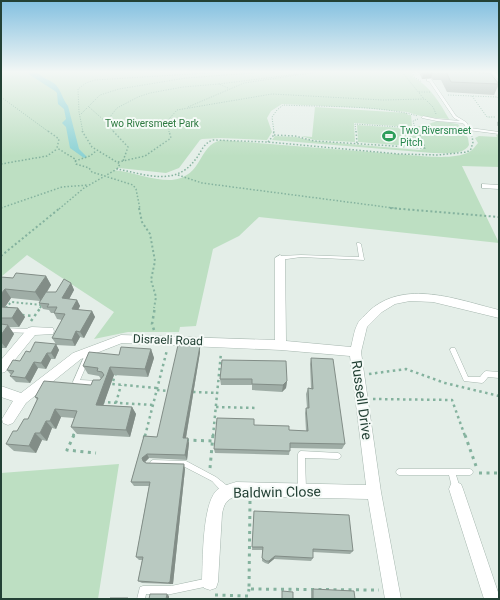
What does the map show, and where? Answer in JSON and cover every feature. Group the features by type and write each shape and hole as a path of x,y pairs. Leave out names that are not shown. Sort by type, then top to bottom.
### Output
{"street":[{"path":"484,186 499,187"},
{"path":"280,258 281,345"},
{"name":"Russell Drive","path":"392,595 374,492 355,352 362,325 378,309 392,301 410,296 433,298 499,314"},
{"path":"1,368 29,330 49,331"},
{"name":"Disraeli Road","path":"8,419 22,399 77,356 121,339 155,339 281,345 355,352"},
{"path":"1,390 22,399"},
{"path":"456,489 492,599"},
{"name":"Baldwin Close","path":"211,589 215,511 220,497 227,492 236,490 302,490 374,492"}],"lane":[{"path":"444,100 455,117 469,129 499,133"},
{"path":"423,117 462,122"},
{"path":"280,258 301,256 362,259 359,244"},
{"path":"1,330 29,330"},
{"path":"453,350 466,379 482,380 486,374 499,375"},
{"path":"89,351 76,382 104,384"},
{"path":"302,490 302,454 338,456"},
{"path":"149,463 186,464 210,477 227,492"},
{"path":"399,472 470,472"},
{"path":"452,473 456,489"},
{"path":"142,599 143,590 211,589"}],"path":[{"path":"1,164 47,156 57,148 59,139 5,100"},
{"path":"78,100 79,112 81,114 81,127 86,143 118,162"},
{"path":"81,114 93,100"},
{"path":"106,122 117,108 132,100"},
{"path":"118,162 145,156 171,138 167,124 172,112 202,100"},
{"path":"187,107 233,100"},
{"path":"426,100 433,106 439,120"},
{"path":"475,100 486,116 490,118"},
{"path":"268,142 274,135 274,127 271,121 272,118 276,110 283,104 407,112 423,117"},
{"path":"89,106 106,122 128,147 128,153 123,160"},
{"path":"415,128 413,121 423,117"},
{"path":"274,135 295,136 314,140 357,144 425,148 418,128 355,124 357,144"},
{"path":"178,176 194,162 207,142 213,140 268,142 409,154 450,155 461,154 471,149 473,142 469,129"},
{"path":"57,148 75,159 76,164 103,176 133,185 136,189 142,222 150,234 154,261 151,274 156,297 152,324 155,339"},
{"path":"75,161 90,156 96,150"},
{"path":"118,162 120,164 118,169"},
{"path":"1,256 90,185 103,176 118,169 164,178 178,176 209,184 380,207 499,216"},
{"path":"1,208 62,187 90,185"},
{"path":"8,313 4,311 11,302 42,305 34,316 29,330"},
{"path":"21,315 34,316"},
{"path":"152,439 144,439 170,340"},
{"path":"210,477 222,342"},
{"path":"358,374 377,374 403,369 411,370 449,385 487,392 499,396"},
{"path":"117,371 112,384 172,391"},
{"path":"116,403 121,385"},
{"path":"187,392 218,393"},
{"path":"362,399 452,400 479,473"},
{"path":"95,402 153,405"},
{"path":"216,407 258,408"},
{"path":"78,422 67,450 96,454"},
{"path":"182,440 213,441"},
{"path":"470,472 499,473"},
{"path":"211,589 248,596 250,490"},
{"path":"249,589 392,595"}],"green space":[{"name":"Two Riversmeet Park","path":"1,100 437,100 449,119 424,117 407,112 364,108 282,104 271,111 267,118 272,132 267,140 220,138 202,139 179,168 166,173 119,168 114,170 165,180 172,180 190,173 208,148 213,143 221,140 448,157 463,154 473,149 478,143 475,138 479,136 497,137 496,135 499,135 499,167 462,166 499,243 259,217 239,236 213,249 196,326 180,327 179,332 128,332 94,339 114,312 27,255 1,277"},
{"path":"315,107 407,113 408,115 411,115 412,126 354,123 355,142 314,140 301,136 312,137"},
{"path":"437,121 458,124 468,138 469,145 466,149 453,153 433,153 272,140 275,136 296,137 314,141 419,150 423,149 423,147 358,142 357,125 417,129 416,126 423,126"},
{"path":"119,464 98,599 1,599 1,473"}],"water":[{"path":"58,100 64,100 68,106 79,149 87,157 84,158 70,148 66,127 62,123 66,119 64,109 58,104"}],"building":[{"path":"16,273 46,276 35,292 5,289 1,294 1,277 13,278"},
{"path":"64,279 71,283 62,298 77,300 72,309 92,311 80,332 76,331 72,340 52,338 65,314 54,313 57,307 47,307 49,304 39,303 46,292 56,292"},
{"path":"1,307 18,308 12,318 1,318"},
{"path":"1,324 8,325 1,335"},
{"path":"35,342 56,344 51,353 47,353 41,363 34,362 25,378 10,376 14,371 7,370 13,360 20,361 26,351 30,352"},
{"path":"178,345 200,346 183,438 188,438 185,455 147,454 142,458 146,463 184,464 170,582 138,581 143,557 136,557 150,482 131,482 144,436 157,437"},
{"path":"121,347 151,349 145,369 110,367 96,405 132,407 126,430 71,427 77,411 55,409 50,421 46,421 40,433 35,433 29,446 6,444 13,431 17,431 24,419 28,419 38,398 35,397 44,381 91,385 93,380 100,380 104,375 102,372 97,371 98,368 83,366 89,352 119,355"},
{"path":"311,358 333,359 345,444 290,443 290,451 214,449 217,418 254,419 254,425 289,426 289,430 308,431 306,408 309,408 308,388 313,389"},
{"path":"222,360 286,361 287,381 283,385 252,384 252,379 220,379"},
{"path":"254,511 349,515 353,551 313,549 313,558 275,556 269,561 266,561 262,558 263,547 252,547"},
{"path":"313,589 354,591 355,599 313,599"},
{"path":"282,591 293,592 293,599 282,599"},
{"path":"150,594 167,594 166,599 149,599"},
{"path":"128,598 128,599 110,599"}],"place":[{"name":"Two Riversmeet Pitch","path":"389,136"}]}
